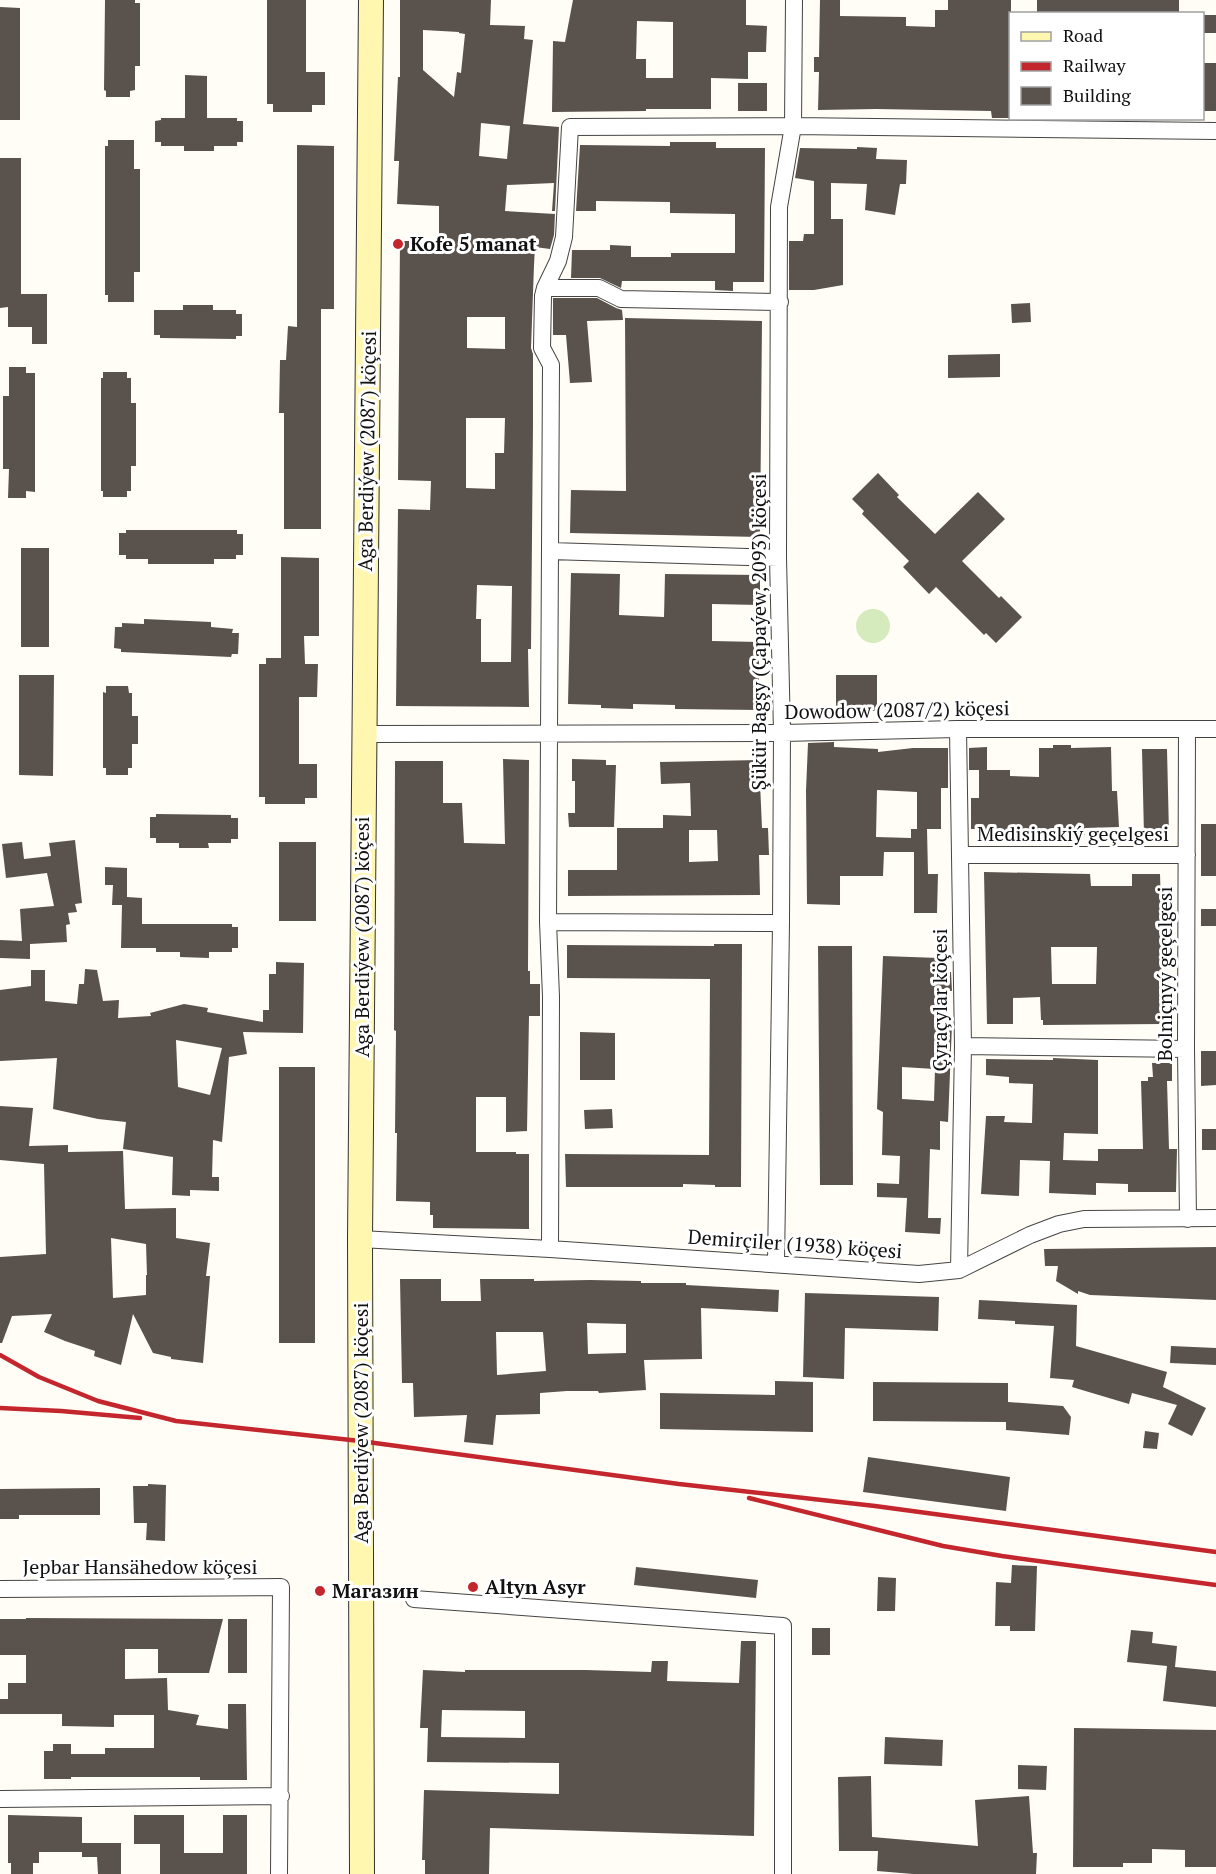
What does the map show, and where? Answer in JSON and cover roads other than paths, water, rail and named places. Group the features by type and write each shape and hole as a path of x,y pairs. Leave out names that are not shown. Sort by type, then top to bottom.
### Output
{"street":[{"name":"Aga Berdiýew (2087) köçesi","path":"362,1874 360,1239 371,0"},
{"name":"Şükür Bagşy (Çapaýew, 2093) köçesi","path":"776,1264 782,733 778,558 779,207 793,126 794,0"},
{"path":"550,1249 551,997 548,922 551,365 542,348 545,288 558,261 564,237 570,127 793,126 1216,131"},
{"path":"545,288 599,288 621,298 780,302"},
{"path":"550,551 778,558"},
{"name":"Çyraçylar köçesi","path":"958,729 963,1046 959,1270"},
{"name":"Bolniçnyý geçelgesi","path":"1187,729 1188,1219"},
{"name":"Dowodow (2087/2) köçesi","path":"364,734 1216,729"},
{"name":"Medisinskiý geçelgesi","path":"960,855 1187,855"},
{"path":"548,922 781,923"},
{"path":"963,1046 1186,1049"},
{"name":"Demirçiler (1938) köçesi","path":"360,1239 550,1249 919,1274 959,1270 1030,1235 1059,1224 1084,1219 1216,1218"},
{"name":"Jepbar Hansähedow köçesi","path":"0,1589 281,1587 281,1796"},
{"path":"414,1599 783,1626 783,1874"},
{"path":"0,1799 281,1796 279,1874"}],"railway":[{"path":"0,1355 39,1377 98,1401 176,1421 360,1441 1216,1552"},
{"path":"0,1408 140,1418"},
{"path":"749,1498 943,1546 1216,1585"}],"place":[{"name":"Kofe 5 manat","path":"398,244"},
{"name":"Altyn Asyr","path":"473,1587"},
{"name":"Магазин","path":"320,1591"}]}
